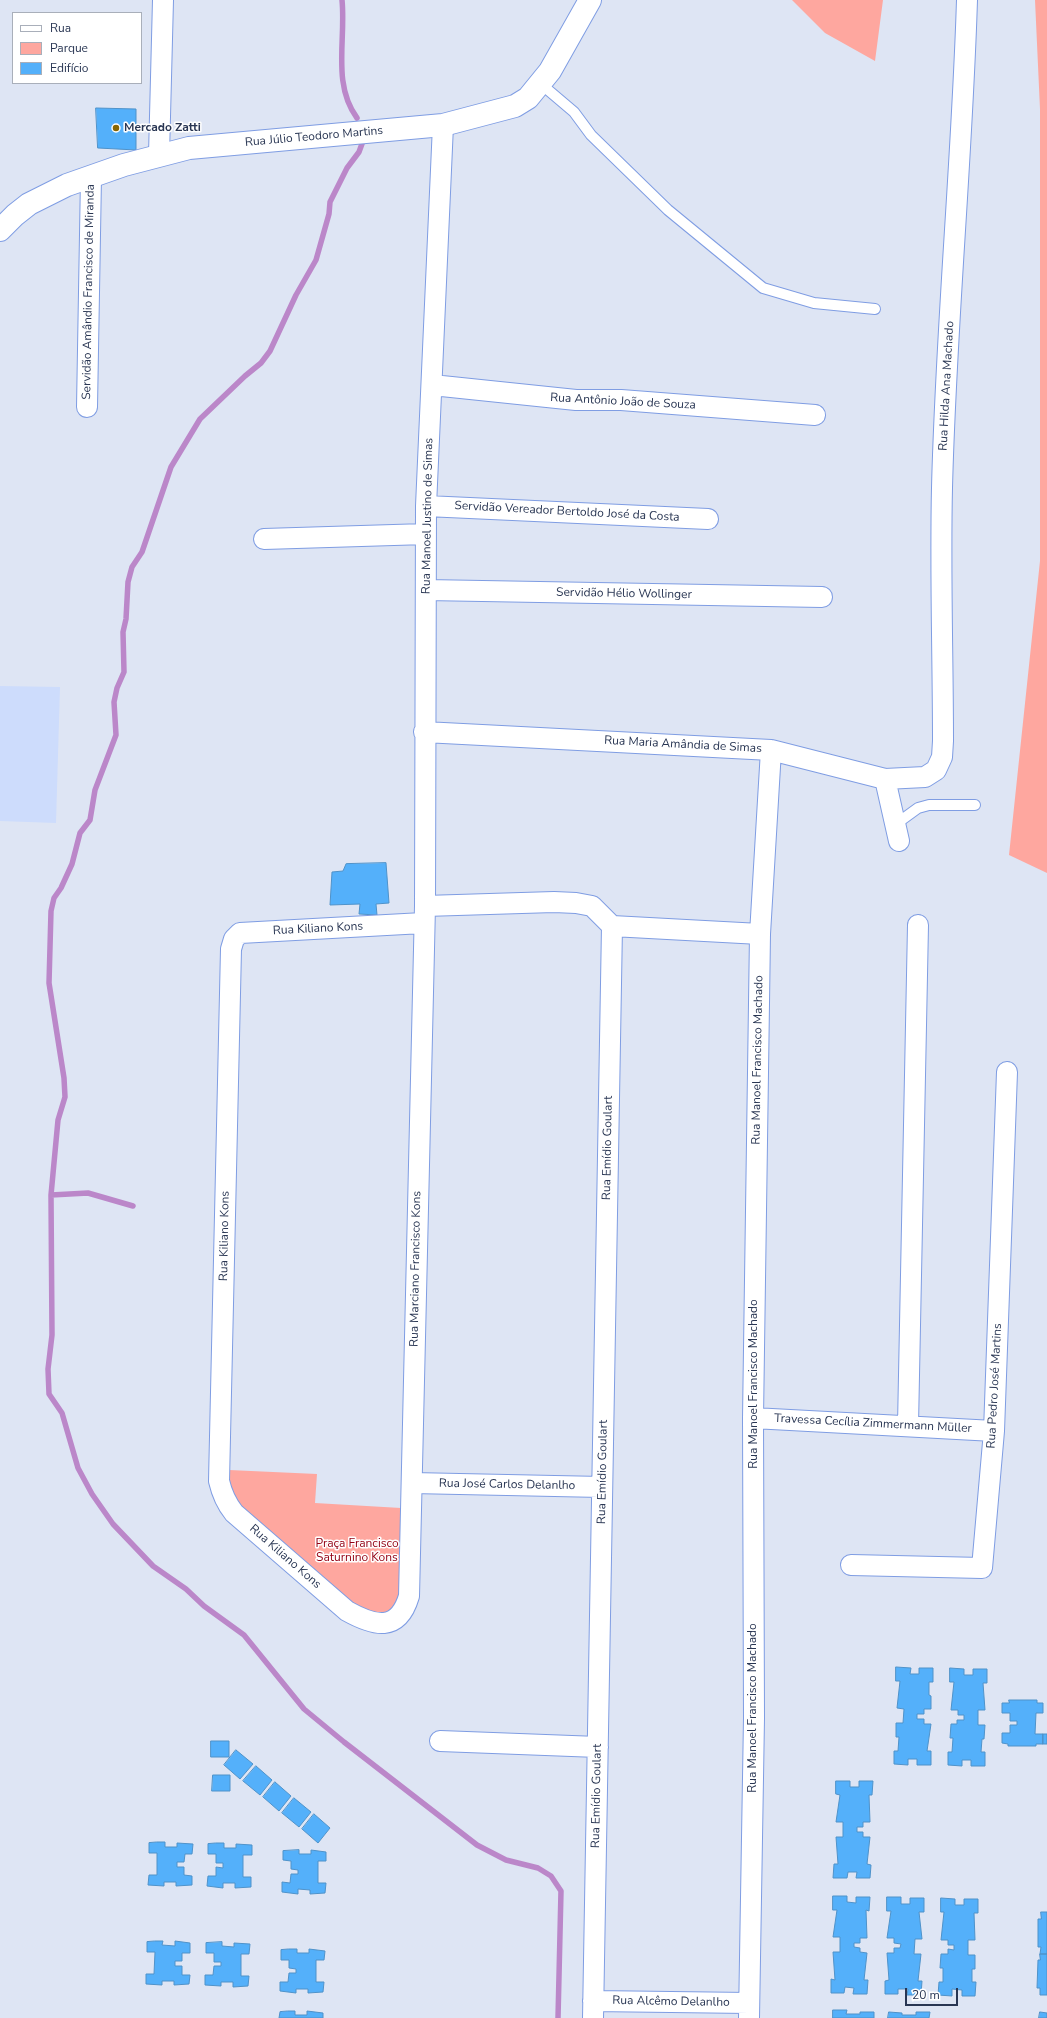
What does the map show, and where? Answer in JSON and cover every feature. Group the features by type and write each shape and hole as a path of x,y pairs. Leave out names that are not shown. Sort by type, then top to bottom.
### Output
{"main road":[{"name":"Rua Júlio Teodoro Martins","path":"0,230 29,204 67,185 159,155 189,148 443,126 515,106 528,98 541,84 558,59 590,0"}],"street":[{"path":"159,155 163,0"},
{"name":"Rua Hilda Ana Machado","path":"936,770 942,757 943,741 941,526 943,456 964,102 967,0"},
{"name":"Rua Manoel Justino de Simas","path":"424,914 426,506 443,126"},
{"name":"Servidão Amândio Francisco de Miranda","path":"87,407 91,176"},
{"name":"Rua Antônio João de Souza","path":"432,385 576,400 621,400 815,415"},
{"name":"Servidão Vereador Bertoldo José da Costa","path":"426,506 708,519"},
{"path":"264,539 426,534"},
{"name":"Servidão Hélio Wollinger","path":"426,590 822,597"},
{"name":"Rua Maria Amândia de Simas","path":"424,732 771,750 886,779 925,777 936,770"},
{"name":"Rua Manoel Francisco Machado","path":"749,2010 754,1718 753,1418 760,934 771,750"},
{"path":"886,779 898,833"},
{"path":"424,914 576,903 592,906 612,926 760,934"},
{"name":"Rua Marciano Francisco Kons","path":"401,1614 409,1596 424,914"},
{"name":"Rua Kiliano Kons","path":"401,1614 393,1620 383,1624 362,1619 347,1611 234,1513 226,1504 221,1493 219,1481 231,949 234,939 240,933 424,914"},
{"path":"908,1425 918,925"},
{"name":"Rua Emídio Goulart","path":"593,2010 612,926"},
{"name":"Rua Pedro José Martins","path":"851,1565 982,1568 994,1431 1007,1072"},
{"name":"Travessa Cecília Zimmermann Müller","path":"753,1418 908,1425 994,1431"},
{"name":"Rua José Carlos Delanlho","path":"412,1483 602,1487"},
{"path":"440,1741 598,1747"},
{"name":"Rua Alcêmo Delanlho","path":"593,2010 749,2010"}],"lane":[{"path":"541,84 574,112 591,135 668,210 763,288 814,303 875,309"},
{"path":"898,833 918,808 929,805 975,805"}],"shaded area":[{"path":"0,686 60,687 56,823 0,821"}],"green space":[{"path":"792,0 883,0 875,61 825,33"},
{"path":"1035,0 1047,0 1047,873 1009,855 1040,561 1040,109"},
{"name":"Praça Francisco Saturnino Kons","path":"229,1470 317,1474 315,1503 401,1508 401,1593 398,1605 379,1617 363,1612 236,1506 228,1482"}],"building":[{"name":"Mercado Zatti","path":"96,108 136,109 136,150 98,148"},
{"path":"386,863 389,903 376,904 377,915 359,914 360,904 330,905 332,872 343,871 346,864"},
{"path":"896,1667 911,1668 910,1674 919,1674 919,1668 933,1668 933,1682 929,1682 931,1709 924,1709 924,1714 917,1714 917,1719 924,1719 924,1724 931,1724 927,1751 931,1751 931,1765 917,1765 917,1759 908,1759 908,1765 894,1764 894,1751 898,1751 899,1737 896,1737 896,1723 903,1723 904,1709 897,1708 900,1681 896,1681"},
{"path":"950,1668 964,1669 964,1675 973,1675 973,1669 987,1669 987,1683 983,1683 985,1710 978,1710 978,1725 985,1725 981,1752 985,1752 985,1766 971,1766 971,1760 962,1760 962,1766 948,1765 948,1752 952,1752 953,1738 950,1738 951,1724 957,1724 957,1720 964,1720 964,1715 958,1715 958,1710 951,1710 954,1682 950,1682"},
{"path":"1009,1700 1037,1700 1037,1703 1043,1703 1043,1713 1036,1713 1035,1734 1043,1734 1043,1744 1036,1744 1036,1746 1008,1746 1008,1744 1002,1743 1002,1733 1010,1733 1010,1725 1017,1725 1017,1721 1010,1721 1010,1713 1002,1713 1002,1703 1009,1703"},
{"path":"1043,1734 1047,1734 1047,1744 1043,1744"},
{"path":"211,1741 229,1741 229,1757 211,1757"},
{"path":"236,1750 253,1764 240,1779 224,1765"},
{"path":"256,1766 272,1780 260,1795 243,1781"},
{"path":"213,1775 230,1775 230,1791 212,1791"},
{"path":"836,1781 850,1781 850,1787 859,1787 859,1781 873,1781 872,1795 869,1795 870,1822 863,1822 863,1827 857,1827 857,1832 863,1832 863,1837 870,1837 867,1864 871,1865 870,1878 856,1878 857,1872 848,1872 847,1878 833,1878 834,1864 838,1864 836,1837 843,1837 843,1822 836,1822 840,1795 836,1794"},
{"path":"275,1782 291,1796 279,1811 263,1797"},
{"path":"294,1798 311,1812 299,1827 282,1813"},
{"path":"314,1814 330,1828 318,1843 302,1829"},
{"path":"165,1842 165,1847 177,1847 177,1843 193,1844 192,1854 185,1854 184,1862 177,1862 177,1867 184,1867 184,1875 192,1876 192,1885 176,1886 176,1882 164,1882 164,1886 148,1885 149,1875 157,1875 157,1853 149,1853 149,1843"},
{"path":"224,1843 224,1848 236,1848 236,1844 252,1845 252,1855 243,1855 243,1877 251,1877 251,1887 235,1888 235,1883 223,1883 223,1888 207,1886 208,1876 216,1876 216,1867 223,1868 223,1863 216,1863 216,1854 208,1854 208,1844"},
{"path":"299,1850 299,1854 311,1854 311,1850 326,1852 326,1861 318,1861 318,1883 326,1883 325,1893 310,1894 310,1890 298,1889 298,1894 282,1892 282,1882 290,1883 291,1874 298,1874 298,1870 291,1869 291,1861 283,1860 283,1851"},
{"path":"833,1896 847,1896 847,1902 856,1903 856,1897 870,1897 869,1911 866,1910 867,1938 860,1938 860,1943 854,1943 854,1947 860,1948 860,1952 867,1953 864,1980 868,1980 867,1994 853,1994 854,1988 845,1987 844,1993 831,1993 831,1979 835,1980 833,1952 840,1952 840,1937 833,1937 837,1910 833,1910"},
{"path":"887,1897 901,1897 901,1904 910,1904 910,1898 924,1898 924,1912 919,1912 922,1939 915,1939 914,1954 921,1954 918,1981 922,1981 921,1995 907,1995 908,1989 898,1989 898,1994 885,1994 885,1981 889,1980 887,1953 894,1953 894,1948 900,1948 901,1944 894,1943 894,1938 887,1938 891,1911 887,1911"},
{"path":"941,1898 955,1899 955,1905 964,1905 964,1899 978,1899 978,1913 974,1913 975,1940 968,1940 968,1955 975,1955 975,1969 972,1969 972,1982 976,1982 975,1996 962,1996 962,1990 952,1989 952,1996 938,1995 939,1982 943,1982 943,1968 940,1968 941,1954 948,1954 948,1949 954,1950 954,1945 948,1945 948,1940 941,1940 944,1912 941,1912"},
{"path":"1041,1912 1047,1912 1047,1954 1040,1954 1041,1947 1038,1947 1038,1919 1041,1919"},
{"path":"163,1941 162,1945 175,1946 175,1941 190,1943 190,1953 182,1953 182,1961 175,1961 175,1966 182,1966 182,1975 190,1975 189,1984 174,1985 174,1981 162,1981 162,1985 146,1984 146,1974 154,1974 155,1952 147,1952 147,1942"},
{"path":"222,1942 222,1946 234,1947 234,1943 250,1944 249,1954 241,1954 241,1976 249,1976 248,1986 233,1987 233,1982 221,1982 221,1986 205,1985 205,1975 213,1975 214,1966 221,1966 221,1962 214,1962 214,1953 206,1953 206,1943"},
{"path":"297,1949 297,1953 309,1953 309,1949 325,1951 324,1960 316,1960 316,1982 324,1982 323,1992 308,1993 308,1989 296,1989 296,1993 280,1991 280,1982 288,1982 289,1973 296,1973 296,1969 289,1968 289,1960 281,1960 281,1950"},
{"path":"1040,1954 1047,1954 1047,1995 1040,1995 1040,1988 1037,1988 1038,1960 1040,1960"},
{"path":"833,2010 847,2010 846,2014 874,2012 874,2018 833,2018"},
{"path":"295,2011 295,2015 307,2015 307,2011 323,2013 323,2018 279,2018 280,2012"},
{"path":"889,2012 902,2013 902,2015 916,2015 916,2012 930,2012 929,2018 888,2018"},
{"path":"1040,2012 1047,2013 1047,2018 1039,2018"}],"waterway":[{"path":"342,0 342,76 349,105 357,118"},
{"path":"363,141 359,152 347,168 330,202 329,214 316,260 296,295 270,351 261,363 245,376 200,419 171,467 142,552 132,567 128,582 126,619 123,632 124,672 117,688 114,702 116,735 95,790 90,820 80,833 72,864 61,888 54,898 51,911 49,983 64,1078 65,1097 58,1120 51,1195 52,1335 48,1369 49,1394 62,1413 78,1468 92,1494 113,1524 153,1566 186,1589 204,1606 244,1635 304,1709 344,1742 477,1845 506,1860 538,1868 551,1876 561,1891 558,2018"},
{"path":"51,1195 88,1193 133,1206"}],"place":[{"name":"Mercado Zatti","path":"116,128"}]}
